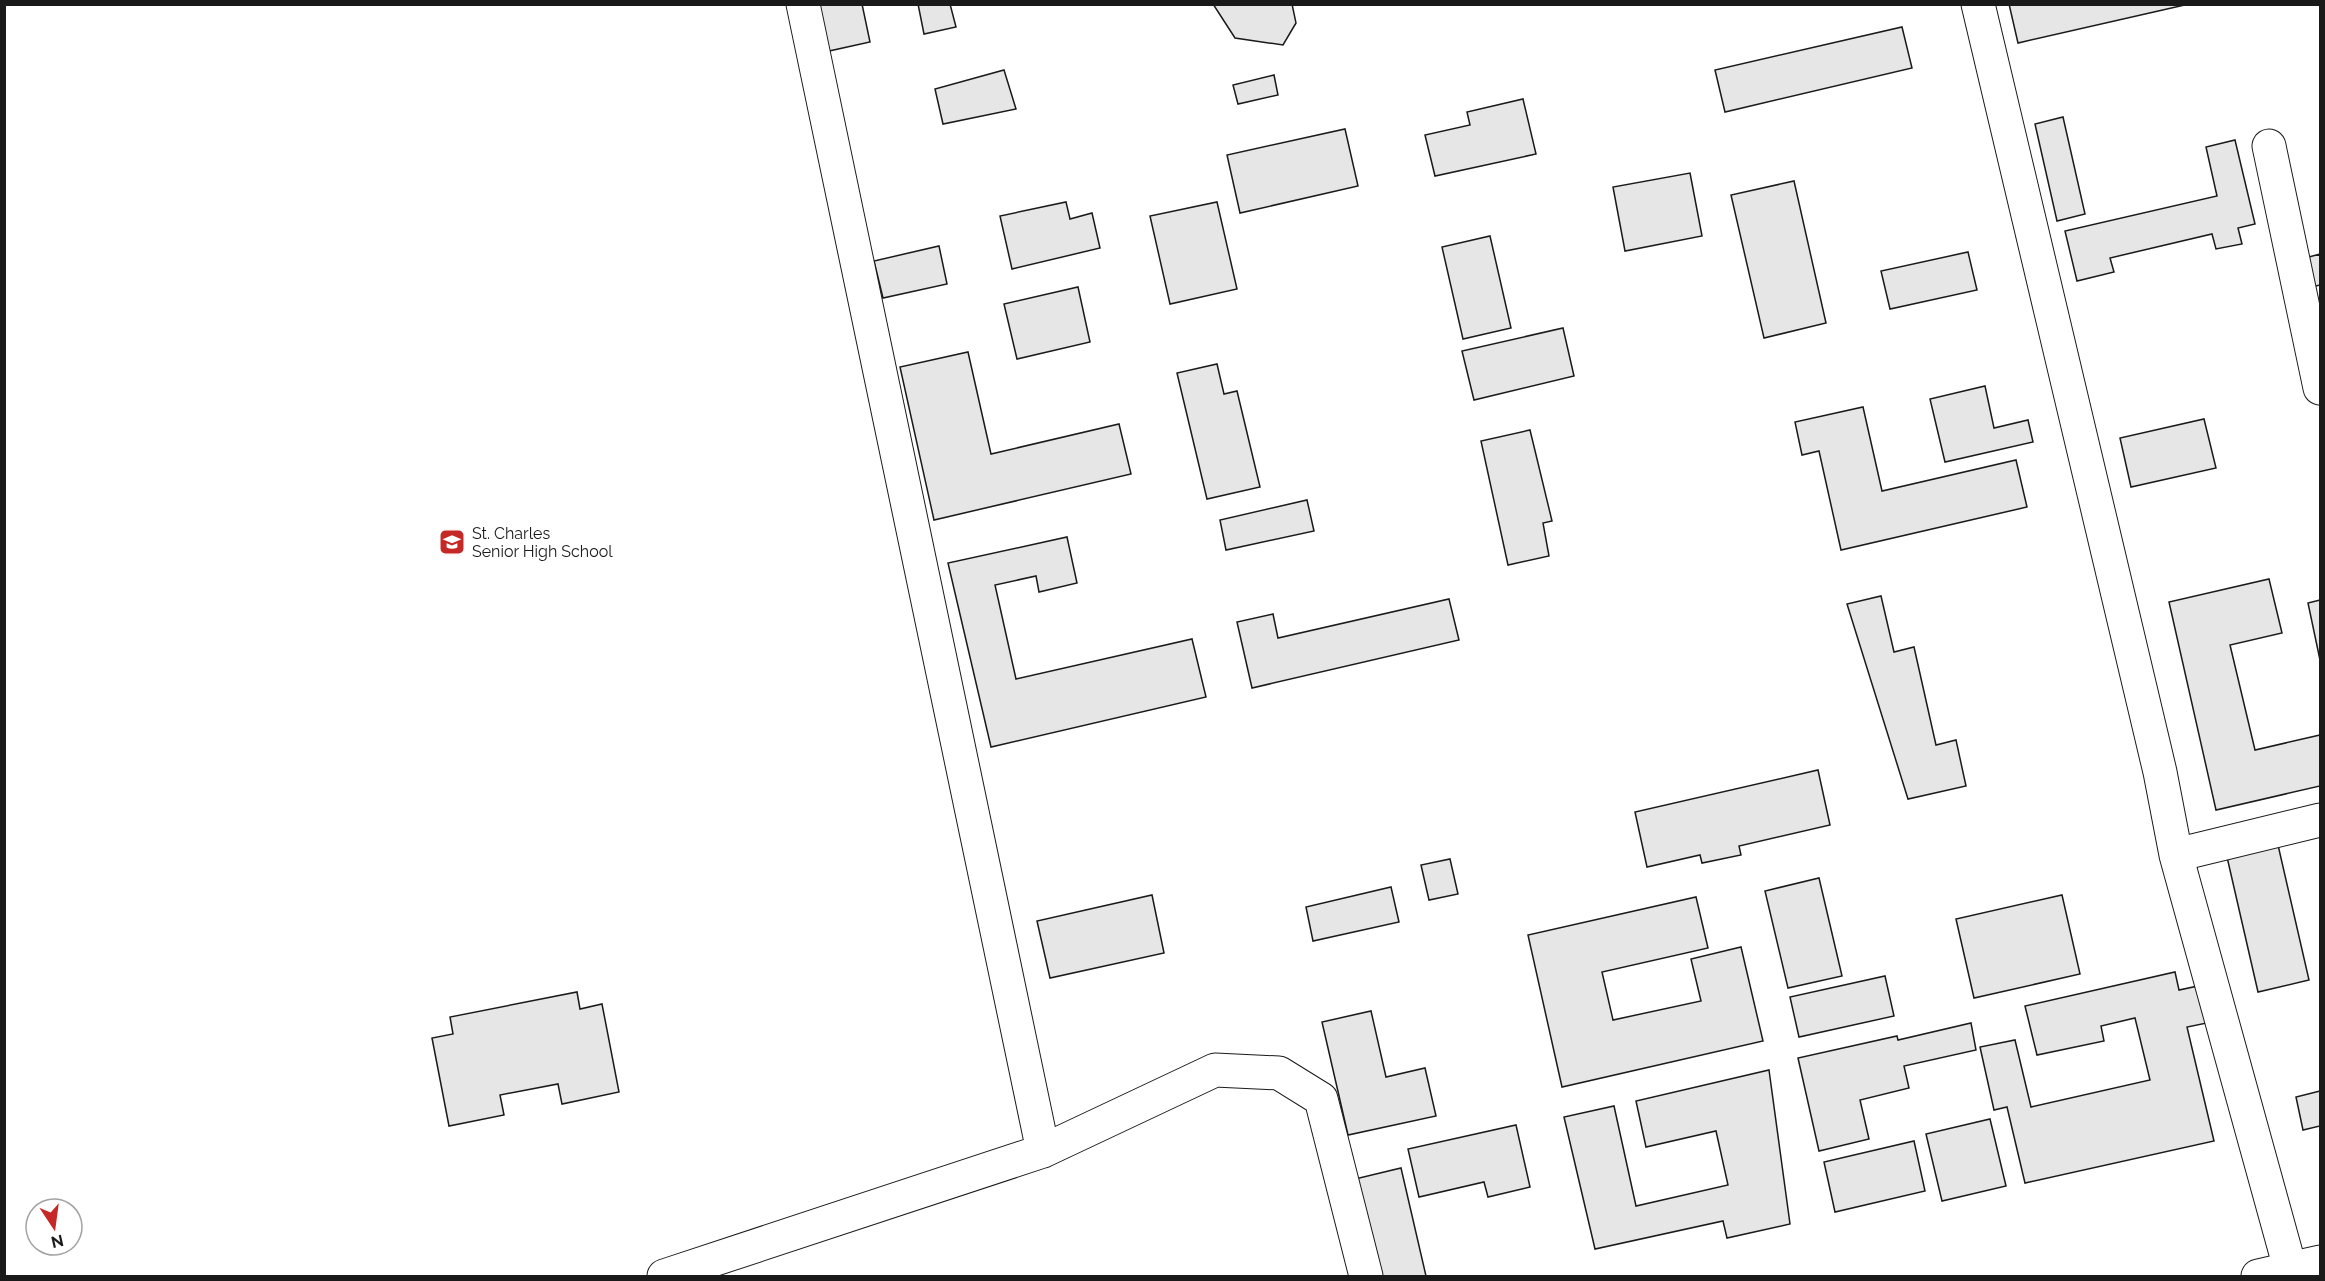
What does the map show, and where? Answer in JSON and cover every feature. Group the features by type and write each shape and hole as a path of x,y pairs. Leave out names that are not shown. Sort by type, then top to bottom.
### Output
{"street":[{"path":"803,4 1043,1151"},
{"path":"1978,4 2160,772 2176,855 2306,1265 2258,1276"},
{"path":"2269,146 2320,388"},
{"path":"2176,855 2320,820"},
{"path":"664,1276 1043,1151 1215,1070 1279,1073 1321,1099 1366,1276"}],"building":[{"path":"818,4 862,4 870,42 829,51"},
{"path":"918,4 950,4 956,27 924,34"},
{"path":"1213,4 1292,4 1296,23 1283,45 1235,38"},
{"path":"2009,4 2189,4 2018,43"},
{"path":"1902,27 1912,68 1725,112 1715,70"},
{"path":"1004,70 1016,109 943,124 935,89"},
{"path":"1274,75 1278,95 1238,104 1233,85"},
{"path":"1523,99 1536,154 1435,176 1425,135 1470,125 1467,112"},
{"path":"2063,117 2085,214 2057,221 2035,124"},
{"path":"1345,129 1358,186 1240,213 1227,155"},
{"path":"2235,140 2255,224 2238,228 2242,244 2216,249 2212,234 2110,258 2114,272 2077,281 2065,231 2217,196 2206,147"},
{"path":"1690,173 1702,236 1625,251 1613,187"},
{"path":"1794,181 1826,323 1764,338 1731,195"},
{"path":"1066,202 1070,219 1092,213 1100,248 1012,269 1000,216"},
{"path":"1217,202 1237,289 1170,304 1150,216"},
{"path":"1490,236 1511,328 1463,339 1442,247"},
{"path":"939,246 947,284 883,298 874,261"},
{"path":"1968,252 1977,290 1890,309 1881,271"},
{"path":"2320,254 2320,285 2312,287 2305,258"},
{"path":"1078,287 1090,342 1017,359 1004,304"},
{"path":"1563,328 1574,376 1474,400 1462,351"},
{"path":"968,352 991,454 1119,424 1131,474 934,520 900,367"},
{"path":"1217,364 1224,394 1237,391 1260,487 1207,499 1177,373"},
{"path":"1985,386 1994,428 2028,420 2033,442 1945,462 1930,399"},
{"path":"1863,407 1882,491 2016,460 2027,507 1841,550 1819,451 1802,455 1795,422"},
{"path":"2204,419 2216,468 2131,487 2120,438"},
{"path":"1530,430 1552,521 1543,523 1549,556 1508,565 1481,441"},
{"path":"1307,500 1314,531 1226,550 1220,520"},
{"path":"1067,537 1077,583 1039,592 1036,576 995,585 1016,679 1192,639 1206,697 991,747 948,563"},
{"path":"2269,579 2282,633 2230,645 2255,750 2320,735 2320,786 2216,810 2169,602"},
{"path":"1881,596 1894,652 1914,647 1936,745 1956,740 1966,786 1908,799 1847,604"},
{"path":"1449,599 1459,640 1252,688 1237,622 1273,614 1278,638"},
{"path":"2320,600 2320,660 2308,603"},
{"path":"1818,770 1830,825 1739,846 1741,855 1702,863 1700,855 1647,867 1635,812"},
{"path":"2278,845 2309,980 2258,992 2227,857"},
{"path":"1450,859 1458,894 1429,900 1421,865"},
{"path":"1819,878 1842,976 1788,988 1765,891"},
{"path":"1391,887 1399,922 1313,941 1306,907"},
{"path":"1152,895 1164,953 1050,978 1037,921"},
{"path":"2062,895 2080,974 1974,998 1956,919"},
{"path":"1696,897 1708,948 1602,972 1613,1020 1701,1001 1691,959 1741,947 1763,1041 1562,1087 1528,935"},
{"path":"2175,972 2179,990 2198,986 2207,1023 2187,1027 2214,1141 2025,1183 2007,1107 1994,1110 1980,1047 2015,1040 2031,1107 2150,1080 2135,1018 2101,1026 2104,1041 2037,1055 2025,1006"},
{"path":"1885,976 1894,1016 1799,1037 1790,997"},
{"path":"577,992 580,1009 602,1004 619,1092 562,1104 558,1084 500,1095 504,1115 449,1126 432,1038 453,1034 450,1017"},
{"path":"1371,1011 1386,1077 1425,1068 1436,1116 1348,1135 1322,1022"},
{"path":"1971,1023 1976,1050 1904,1066 1909,1088 1860,1100 1869,1139 1819,1151 1798,1058 1897,1036 1898,1040"},
{"path":"1769,1070 1790,1224 1727,1238 1723,1221 1595,1249 1564,1117 1614,1106 1636,1206 1728,1185 1716,1131 1646,1147 1636,1101"},
{"path":"2320,1091 2320,1126 2303,1130 2296,1097"},
{"path":"1990,1119 2006,1186 1942,1201 1926,1134"},
{"path":"1516,1125 1530,1187 1488,1197 1484,1182 1419,1197 1408,1149"},
{"path":"1914,1141 1925,1191 1835,1212 1824,1162"},
{"path":"1401,1168 1426,1276 1377,1276 1355,1179"}],"place":[{"name":"St. Charles Senior High School","path":"452,542"}]}
